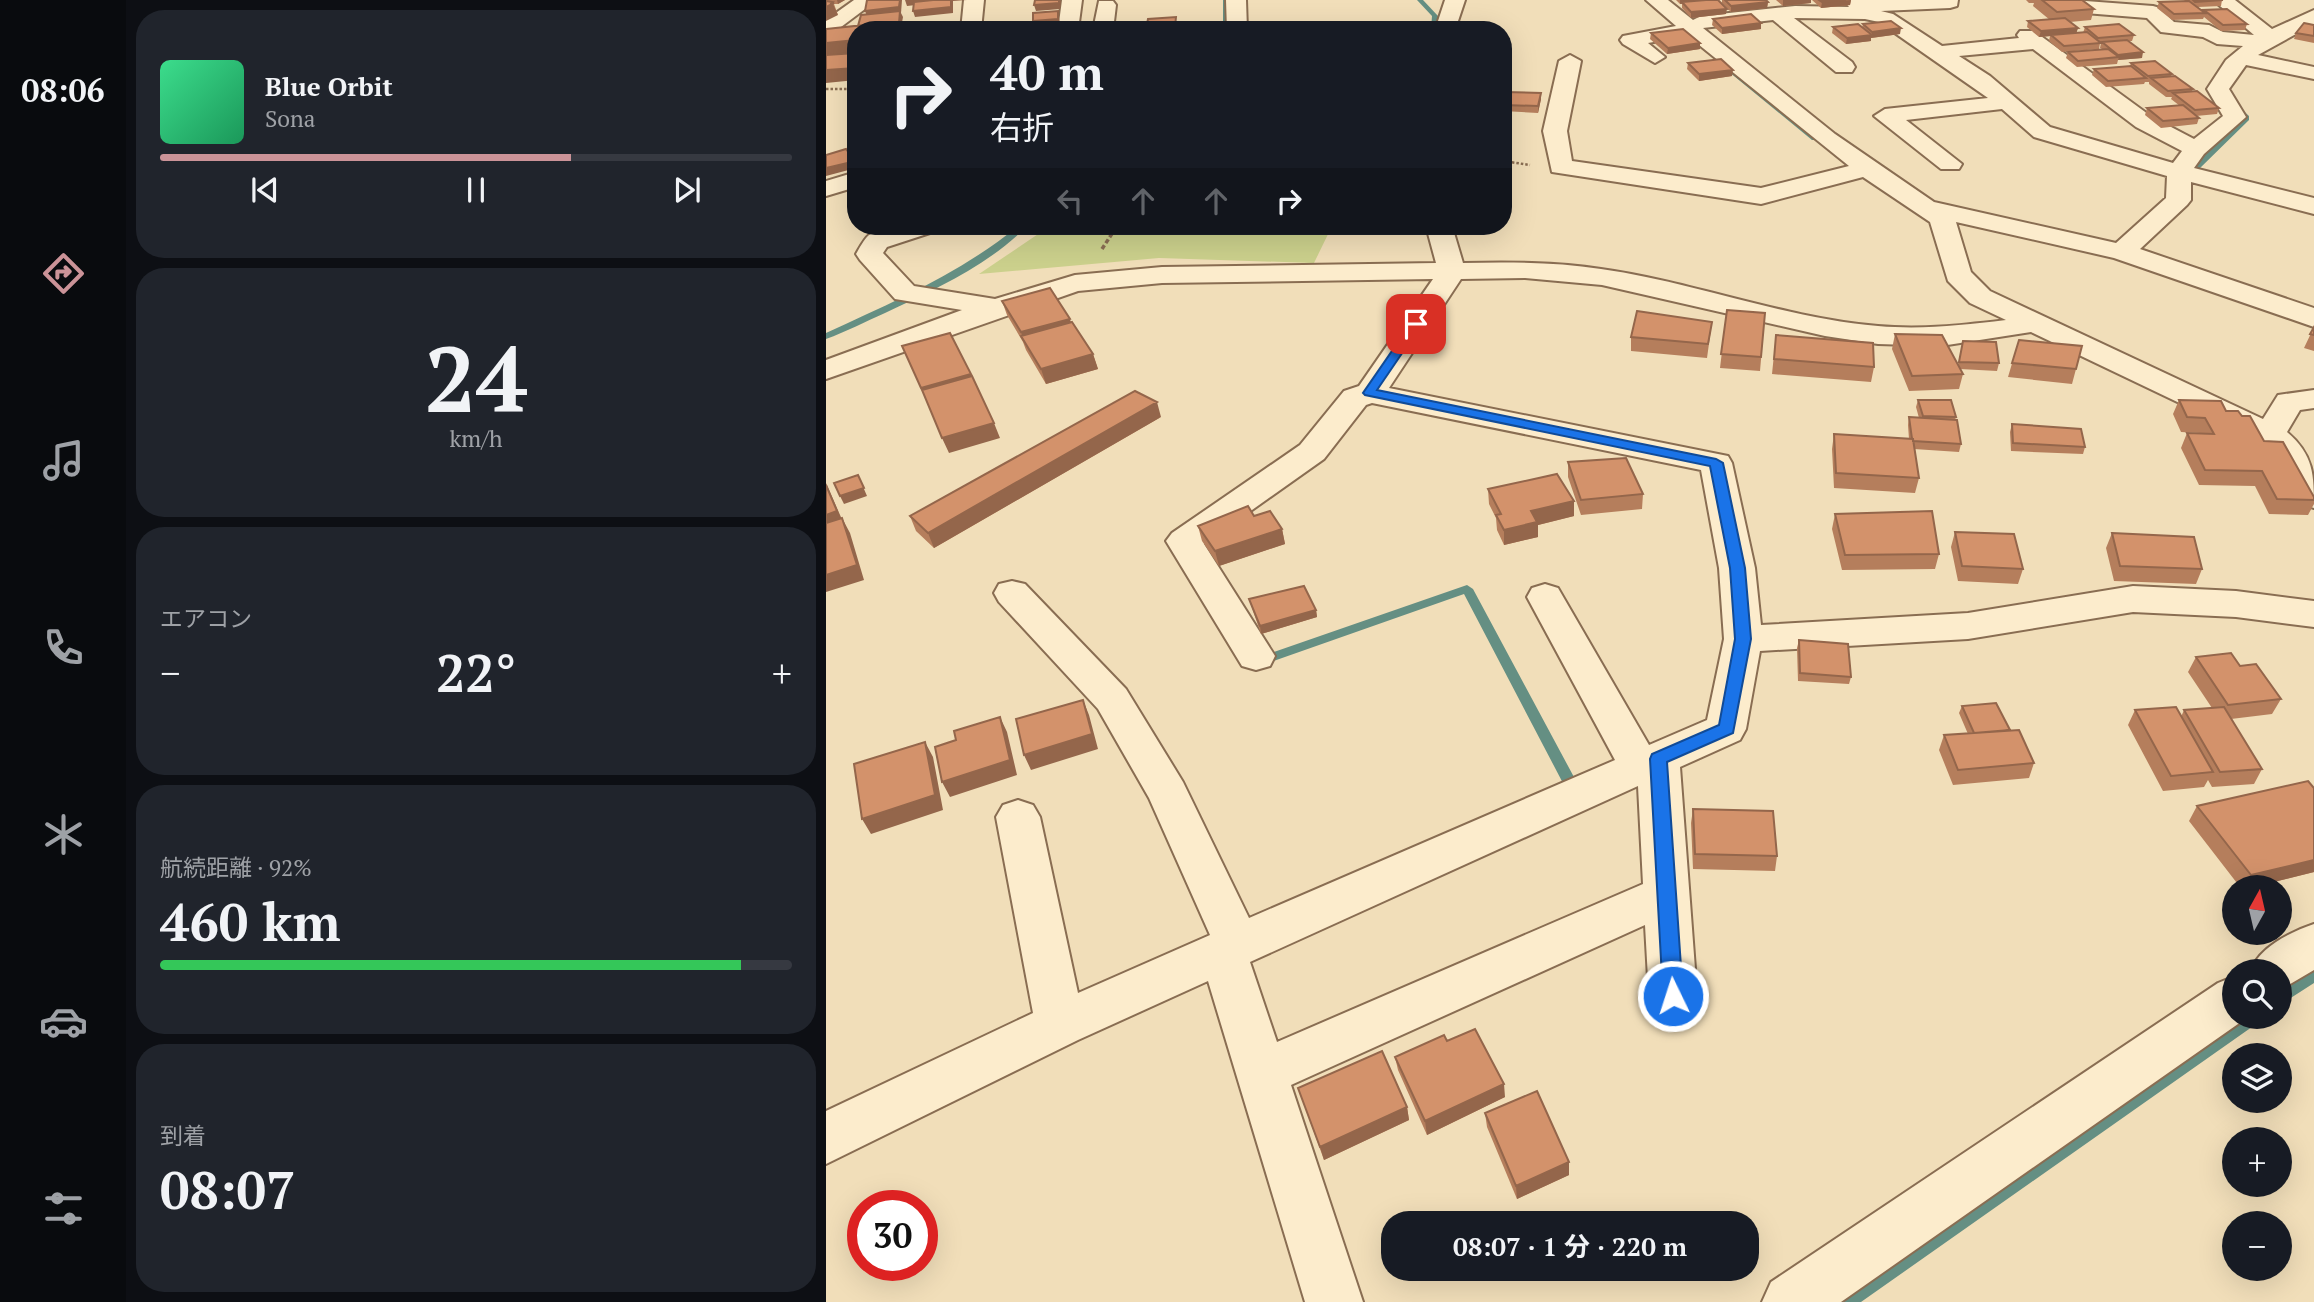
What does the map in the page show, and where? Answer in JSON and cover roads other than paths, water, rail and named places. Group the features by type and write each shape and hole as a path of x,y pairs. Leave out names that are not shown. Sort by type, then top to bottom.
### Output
{"street":[{"path":"826,29 867,0"},
{"path":"972,21 974,0"},
{"path":"1069,21 1072,0"},
{"path":"1236,0 1237,21"},
{"path":"1656,0 1685,29 1860,170 1931,209 1942,218 1958,275 1979,297 2026,323 2270,434 2284,446 2314,497"},
{"path":"2082,0 2092,9 2153,12 2168,28 2209,31 2217,38 2270,41 2303,47"},
{"path":"2223,0 2270,41"},
{"path":"1655,57 1630,40 1777,14 1859,6 1950,2"},
{"path":"1104,21 1105,5"},
{"path":"1859,6 1886,18 1940,52 2008,102 2042,132 2179,172 2314,206"},
{"path":"1777,14 1844,67"},
{"path":"2122,252 2178,200 2179,172 2196,149 2235,117 2218,89 2231,67 2270,41 2314,17"},
{"path":"1940,52 2031,39 2144,122 2196,149"},
{"path":"2243,58 2314,73"},
{"path":"1570,61 1555,131 1562,167 1761,196 1860,170"},
{"path":"1950,164 1885,116 2008,102"},
{"path":"826,189 847,182"},
{"path":"1931,209 2122,252 2314,318"},
{"path":"897,235 878,241 869,254 912,294 998,307"},
{"path":"1370,393 1442,270 1439,235"},
{"path":"826,369 998,307 1075,283 1150,276 1525,270 1602,277 1825,327 1878,335 1941,337 2026,323"},
{"path":"826,1138 1060,1024 1727,729 1743,639 1737,568 1716,463 1370,393 1355,398 1312,453 1184,541 1256,656"},
{"path":"2270,434 2289,402 2314,398"},
{"path":"1012,593 1112,699 1168,794 1230,947 1262,1073 1334,1302"},
{"path":"1545,597 1649,763 1667,894 1673,996"},
{"path":"1743,639 1968,626 2133,599 2236,604 2314,614"},
{"path":"1018,817 1060,1024"},
{"path":"1262,1073 1667,894"},
{"path":"2292,959 2314,944"},
{"path":"1791,1302 2222,1007"}],"waterway":[{"path":"1226,0 1226,21"},
{"path":"1420,0 1435,16 1435,21"},
{"path":"1725,66 1815,138"},
{"path":"2202,175 2193,170 2246,118 2237,107"},
{"path":"826,336 955,274 1012,235"},
{"path":"1263,651 1268,659 1467,589 1570,783"},
{"path":"2292,990 2314,975"},
{"path":"1845,1302 2236,1029"}]}
